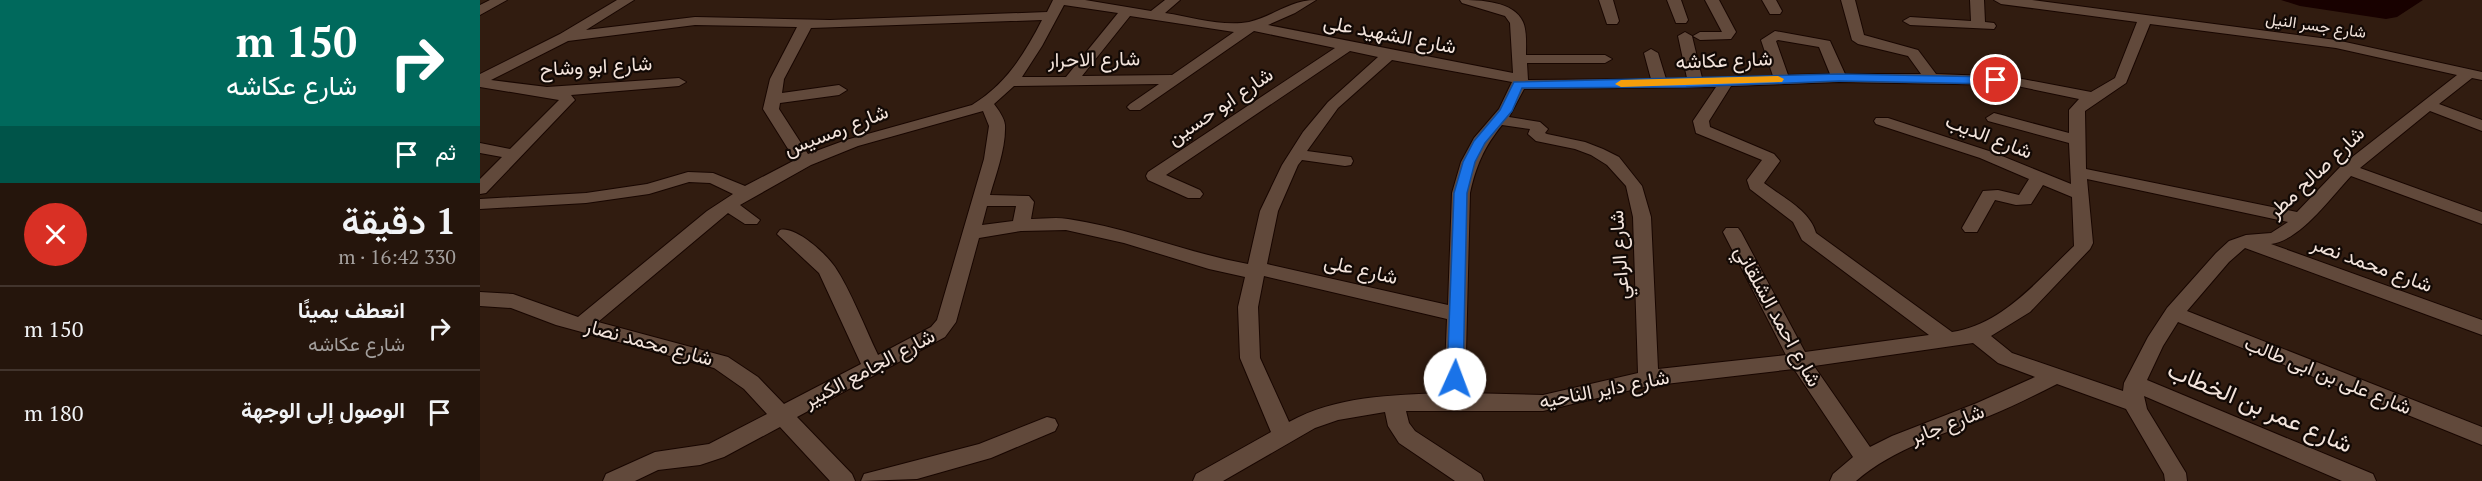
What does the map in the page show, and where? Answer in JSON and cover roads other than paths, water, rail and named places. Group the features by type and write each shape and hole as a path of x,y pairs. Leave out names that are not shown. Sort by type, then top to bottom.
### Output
{"street":[{"path":"480,11 500,0"},
{"path":"481,80 565,37 627,0"},
{"path":"1060,0 1222,27 1252,26 1271,20 1308,0"},
{"name":"شارع رمسيس","path":"583,324 727,205 746,193 805,161 852,143 977,108 986,103 1013,82 1060,0"},
{"path":"1153,16 1173,0"},
{"path":"1454,401 1461,193 1469,162 1480,141 1506,111 1519,82 1520,59 1517,23 1514,17 1510,13 1467,0"},
{"path":"1606,0 1612,21"},
{"path":"1674,0 1681,20"},
{"path":"1696,83 1693,36 1726,36 1729,32 1712,0"},
{"path":"1848,0 1857,37 1863,41 1913,53 1932,79"},
{"path":"1910,21 1983,26 1977,0"},
{"name":"شارع جسر النيل","path":"2001,0 2336,44 2476,74"},
{"path":"1071,80 1126,11"},
{"path":"565,37 695,21 806,23 1051,16"},
{"name":"شارع داير الناحيه","path":"1204,481 1283,434 1336,412 1393,403 1454,401 1543,403 1648,378 1799,360 1977,334 2023,307 2076,258 2084,243 2078,172 2078,111 2082,104 2121,80 2145,20"},
{"path":"805,161 778,124 771,109 777,79 806,23"},
{"path":"1135,107 1252,26"},
{"name":"شارع الشهيد على","path":"1252,26 1519,82"},
{"path":"1782,79 1768,40 1775,35 1825,44 1839,78"},
{"name":"شارع ابو حسين","path":"1194,195 1154,176 1346,47"},
{"path":"1651,53 1660,83"},
{"path":"1283,434 1251,357 1248,307 1269,211 1308,135 1333,105 1389,55"},
{"path":"1520,59 1605,59"},
{"name":"شارع صالح مطر","path":"2133,393 2139,370 2174,313 2230,249 2246,241 2283,236 2348,169 2428,105 2476,74"},
{"name":"شارع عكاشه","path":"1519,82 1696,83 1839,78 1880,83 1932,79 2012,81 2092,97"},
{"name":"شارع الاحرار","path":"1013,82 1176,79"},
{"name":"شارع ابو وشاح","path":"481,80 547,92 679,82"},
{"path":"1726,82 1701,121 1702,130 1768,157 1772,161 1755,180 1756,185 1799,218 1808,236 1948,339"},
{"path":"772,99 839,90"},
{"path":"480,189 567,100 563,95 547,92"},
{"name":"شارع الجامع الكبير","path":"614,481 655,460 700,456 716,451 782,414 928,339 942,327 992,159 997,126 995,117 986,103"},
{"path":"2428,105 2482,126"},
{"path":"1995,118 2077,140"},
{"name":"شارع الراعي","path":"1498,120 1534,125 1540,129 1536,134 1542,138 1579,145 1597,152 1613,161 1626,173 1634,186 1642,217 1648,378"},
{"name":"شارع الديب","path":"1882,122 1986,155 2080,194"},
{"path":"480,148 513,154"},
{"path":"1297,154 1345,161"},
{"path":"2348,169 2482,218"},
{"path":"2078,172 2301,219"},
{"path":"480,204 586,198 649,189 688,177 713,178 746,193"},
{"path":"1971,228 1989,195 1996,194 2017,201 2025,200 2039,177"},
{"path":"980,201 1023,200 1025,202 1022,225"},
{"path":"727,205 751,220"},
{"name":"شارع على","path":"971,233 1022,225 1066,224 1127,238 1209,263 1255,270 1457,314"},
{"name":"شارع احمد الشلقاني","path":"1732,232 1799,360 1866,459"},
{"path":"786,234 806,249 827,270 873,367"},
{"name":"شارع محمد نصر","path":"2246,241 2482,328"},
{"name":"شارع محمد نصار","path":"480,299 513,301 563,321 583,324 721,362 751,383 844,481"},
{"name":"شارع على بن ابى طالب","path":"2174,313 2482,436"},
{"name":"شارع عمر بن الخطاب","path":"1977,334 2005,358 2058,375 2133,393 2365,481"},
{"name":"شارع جابر","path":"1841,481 1866,459 1900,442 2018,395 2058,375"},
{"path":"2133,393 2175,473 2176,481"},
{"path":"1393,403 1399,426 1407,437 1473,481"},
{"path":"872,481 980,454 1014,442 1047,425"}]}
